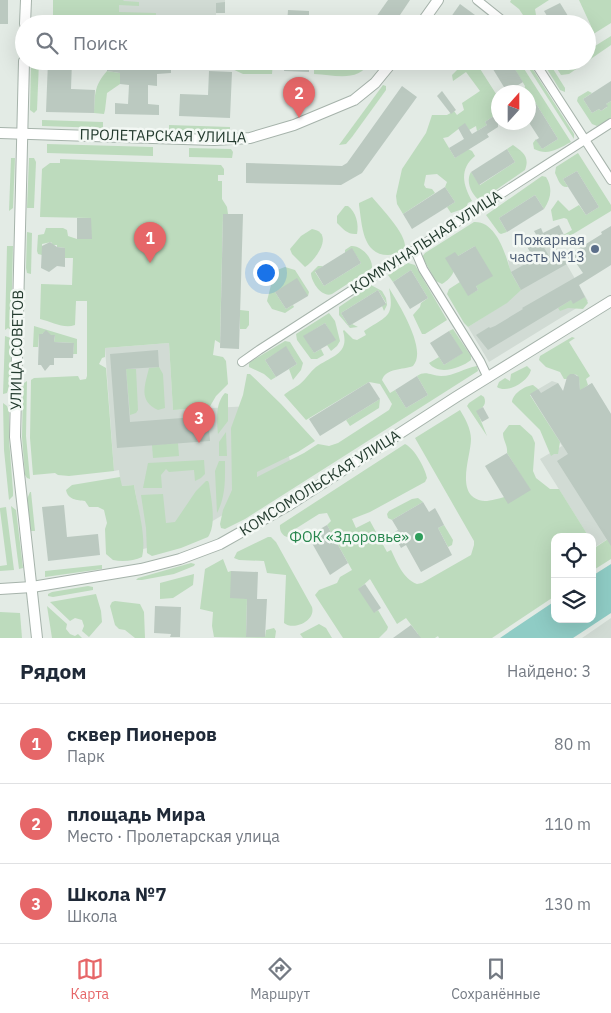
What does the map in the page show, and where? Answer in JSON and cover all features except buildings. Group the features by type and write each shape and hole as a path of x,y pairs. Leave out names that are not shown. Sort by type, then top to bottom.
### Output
{"street":[{"path":"25,15 26,0"},
{"path":"427,15 438,0"},
{"path":"478,0 496,15"},
{"name":"УЛИЦА СОВЕТОВ","path":"24,70 15,426 18,472 37,638"},
{"name":"ПРОЛЕТАРСКАЯ УЛИЦА","path":"0,133 220,140 250,138 294,125 354,100 375,83 386,70"},
{"path":"540,70 611,180"},
{"name":"КОММУНАЛЬНАЯ УЛИЦА","path":"242,362 611,123"},
{"path":"414,250 423,269 480,361 488,378"},
{"name":"КОМСОМОЛЬСКАЯ УЛИЦА","path":"0,590 32,587 153,567 213,547 283,509 611,301"}],"shaded area":[{"path":"117,0 225,0 221,13 216,13 216,15 116,15"},
{"path":"553,241 588,301 489,362 468,327 506,303 510,270 508,260"},
{"path":"169,343 173,410 251,406 282,428 293,473 211,522 160,545 143,549 134,485 121,486 119,470 114,471 105,348"},
{"path":"552,381 558,383 568,399 592,383 611,414 611,537 596,546 596,533 586,533 540,459 562,446 530,394"},
{"path":"611,618 611,638 582,638"}],"green space":[{"path":"53,0 123,0 139,2 139,6 119,5 119,12 156,13 156,15 53,15"},
{"path":"511,0 549,0 535,9 536,15 523,15 510,2"},
{"path":"579,0 611,0 611,23 596,32 596,15 586,15"},
{"path":"611,36 611,45 596,55 596,45"},
{"path":"31,70 39,70 37,110 34,113 30,110"},
{"path":"234,70 272,70 272,74 243,74"},
{"path":"314,70 363,70 346,76 314,74"},
{"path":"457,70 481,70 491,86 491,118 485,122 487,125 477,131 476,126 469,130 465,124 448,137 443,138 455,158 468,149 475,156 467,166 464,177 466,189 472,201 468,203 466,208 451,213 447,207 455,202 445,187 447,182 437,174 426,175 424,185 435,193 403,214 397,204 396,196 402,169 426,133 432,115 447,115 454,111 457,115 464,110 462,103 480,91 466,72 453,81 452,75"},
{"path":"515,70 525,70 534,85 524,85"},
{"path":"530,70 533,70 574,134 574,139"},
{"path":"548,70 554,70 565,88 565,92 560,90"},
{"path":"558,70 575,70 569,74 561,75"},
{"path":"107,71 120,73 120,84 107,93 104,114 94,113 96,90"},
{"path":"383,85 386,86 386,90 352,137 346,144 339,145"},
{"path":"536,87 571,142 548,152 534,149 533,143 536,139 542,149 558,139 536,104"},
{"path":"588,91 592,93 583,99 592,113 599,109 601,111 611,101 611,118 597,126 592,124 577,101 578,97"},
{"path":"42,120 103,122 103,128 42,126"},
{"path":"169,125 230,127 230,132 169,130"},
{"path":"47,144 153,147 153,156 47,153"},
{"path":"513,145 525,155 527,162 525,170 480,201 470,188 469,176 471,172 480,185 515,162 507,149"},
{"path":"189,148 231,149 233,152 232,158 189,157"},
{"path":"578,153 611,205 611,211 555,245 553,241 572,230 567,219 553,221 551,210 558,200 569,211 579,205 586,215 599,207 577,171 563,179 568,187 561,185 555,173 556,167"},
{"path":"11,158 15,158 13,208 9,211"},
{"path":"29,158 34,158 36,162 34,208 27,208"},
{"path":"60,159 221,165 224,169 224,175 218,175 218,181 222,181 222,199 227,207 228,214 223,214 220,343 215,340 213,355 223,357 226,361 228,384 216,396 209,408 173,410 169,343 105,348 105,357 102,358 99,364 106,368 114,471 69,476 55,473 33,475 30,438 31,380 34,378 78,376 80,380 86,379 87,376 87,301 76,301 75,325 62,326 40,319 41,284 72,285 73,258 65,258 65,248 57,247 57,245 53,245 51,242 42,244 42,255 38,254 38,235 44,234 46,228 63,228 67,230 68,236 77,239 91,239 91,218 40,217 42,169 50,163 60,163"},
{"path":"542,176 546,177 550,189 550,197 544,209 535,195 499,218 507,232 499,233 486,215"},
{"path":"372,197 402,235 405,247 395,254 379,254 368,244 365,237 359,203"},
{"path":"345,206 348,206 355,215 357,234 348,233 337,223 337,216"},
{"path":"474,222 482,223 494,232 521,290 507,303 468,327 447,294 449,289 460,282 468,295 478,290 476,286 475,246 458,256 452,275 442,284 436,281 422,257 425,253"},
{"path":"312,229 319,231 323,241 314,259 305,267 292,254 290,249 301,236"},
{"path":"27,232 32,233 31,274 27,273 26,268"},
{"path":"7,246 13,246 11,330 8,328 5,330"},
{"path":"355,246 366,253 371,260 372,268 332,294 324,294 315,285 311,273 318,266 323,266 315,272 324,286 361,263 352,249 345,253 345,250"},
{"path":"408,263 415,265 447,320 425,334 422,334 413,315 421,303 428,298 411,270 393,282 388,275"},
{"path":"285,267 295,270 309,292 308,296 275,292 286,309 293,305 294,307 285,313 272,309 267,301 274,273"},
{"path":"371,285 382,291 387,305 384,311 382,306 386,303 378,290 341,313 349,326 352,324 358,327 350,328 339,315 339,307"},
{"path":"389,288 410,327 417,349 417,359 413,366 391,371 382,380 390,393 395,390 406,408 428,395 417,376 420,374 446,376 477,366 478,371 245,519 225,529 221,528 223,510 232,490 231,428 243,395 247,374 250,374 281,404 315,441 298,452 257,472 257,477 318,444 329,446 338,443 389,410 392,404 380,384 369,382 306,420 284,395 300,384 316,367 338,354 344,345 344,330 353,339 357,340 366,335 364,331 387,315 391,305"},
{"path":"585,297 588,303 583,309 568,308 560,311 558,308 571,300 573,303"},
{"path":"240,310 249,311 249,325 246,329 240,329"},
{"path":"329,313 335,321 340,341 331,351 327,345 335,340 325,323 304,336 314,353 321,349 324,355 317,359 311,359 297,340 296,334"},
{"path":"34,326 77,339 77,354 73,354 74,343 54,342 55,335 50,335 46,331 39,334 38,347 33,347"},
{"path":"453,329 471,356 471,360 456,368 444,370 433,367 429,363 439,357 444,365 462,353 449,331"},
{"path":"5,336 11,338 11,374 7,393 3,394"},
{"path":"572,337 575,338 569,342 590,376 586,379 588,385 580,391 577,375 572,374 567,379 564,379 560,372 546,367 539,360 540,356"},
{"path":"285,341 290,342 303,363 301,370 293,380 289,369 297,364 286,347 265,360 276,377 271,380 264,374 249,367 250,362"},
{"path":"527,366 531,370 529,374 517,386 506,389 497,387 499,382 505,378 510,381 511,374"},
{"path":"159,367 163,374 165,408 158,410 148,402 144,392 149,368"},
{"path":"126,369 136,369 138,410 130,415"},
{"path":"27,381 26,436 30,479 25,475 22,437 23,388 24,383"},
{"path":"533,385 538,389 530,395 560,442 558,454 551,456 540,430 512,402 520,390"},
{"path":"225,393 228,394 228,421 218,434 218,407"},
{"path":"481,395 485,399 485,404 477,411 487,436 467,406"},
{"path":"380,399 379,408 350,426 346,420"},
{"path":"3,403 7,406 9,412 13,496 9,500 4,450"},
{"path":"460,410 471,435 466,476 469,493 475,498 485,501 494,500 530,490 507,453 503,436 509,425 520,425 532,436 535,443 533,471 536,478 550,489 559,489 586,533 551,533 551,599 492,638 439,638 438,636 435,638 414,638 418,634 406,618 397,624 370,579 359,589 375,612 378,610 388,627 387,630 379,638 343,638 315,595 319,590 337,583 340,577 352,570 327,525 331,521 327,513 319,514 292,531 293,537 287,537 280,531 280,525 405,444 416,454 422,464 427,478 425,482 370,512 352,519 356,528 370,521 387,552 391,550 404,574 417,584 471,555 474,541 415,438"},
{"path":"226,432 227,456 219,456 219,442"},
{"path":"178,443 179,456 153,458 152,445"},
{"path":"204,460 205,474 195,481 194,470 169,472 166,469 161,475 162,488 143,488 148,463"},
{"path":"219,461 225,461 225,481 222,500 217,513 215,471"},
{"path":"120,477 122,486 134,485 143,540 142,557 128,561 113,560 106,554 105,529 107,523 104,510 98,507 89,507 85,501 71,498 66,490 72,485"},
{"path":"206,481 209,483 213,511 211,531 208,537 181,548 152,556 147,553 146,528 141,495 163,494 166,523 175,522 196,491"},
{"path":"30,492 35,531 31,531 27,499"},
{"path":"418,498 423,502 392,520 388,518 387,514 389,511 412,499"},
{"path":"11,506 16,510 23,568 19,569"},
{"path":"6,507 14,570 0,571 0,566 7,565 0,510 0,508"},
{"path":"444,525 453,540 452,545 448,547 438,528"},
{"path":"271,537 276,542 312,607 311,617 298,625 293,626 284,623 286,575 267,573 264,561 234,558 237,552"},
{"path":"611,537 611,559 596,568 596,547"},
{"path":"223,559 228,572 231,571 247,599 246,637 265,637 266,630 274,628 276,631 275,638 214,637 212,626 213,612 200,609 205,569"},
{"path":"191,563 195,564 194,566 174,574 136,580 138,578"},
{"path":"102,565 102,569 45,577 45,571"},
{"path":"194,574 193,585 173,598 160,599 160,583"},
{"path":"88,586 93,587 93,590 53,597 48,596 52,592"},
{"path":"96,594 102,622 89,637 82,631 84,626 82,620 75,618 70,621 50,602"},
{"path":"115,601 140,604 144,612 145,638 135,638 115,625 110,606"},
{"path":"47,606 67,624 66,629 70,634 75,636 78,634 82,638 52,638"},
{"path":"0,612 20,613 22,638 0,638"},
{"path":"319,624 326,628 332,638 303,638 300,634"}],"water":[{"path":"611,564 611,613 596,623 596,578 596,573"},
{"path":"551,604 551,623 596,623 573,638 500,638"}],"place":[{"name":"площадь Мира","path":"299,118"},
{"name":"Пожарная часть №13","path":"595,249"},
{"name":"сквер Пионеров","path":"150,263"},
{"name":"Школа №7","path":"199,443"},
{"name":"ФОК «Здоровье»","path":"419,537"}]}
